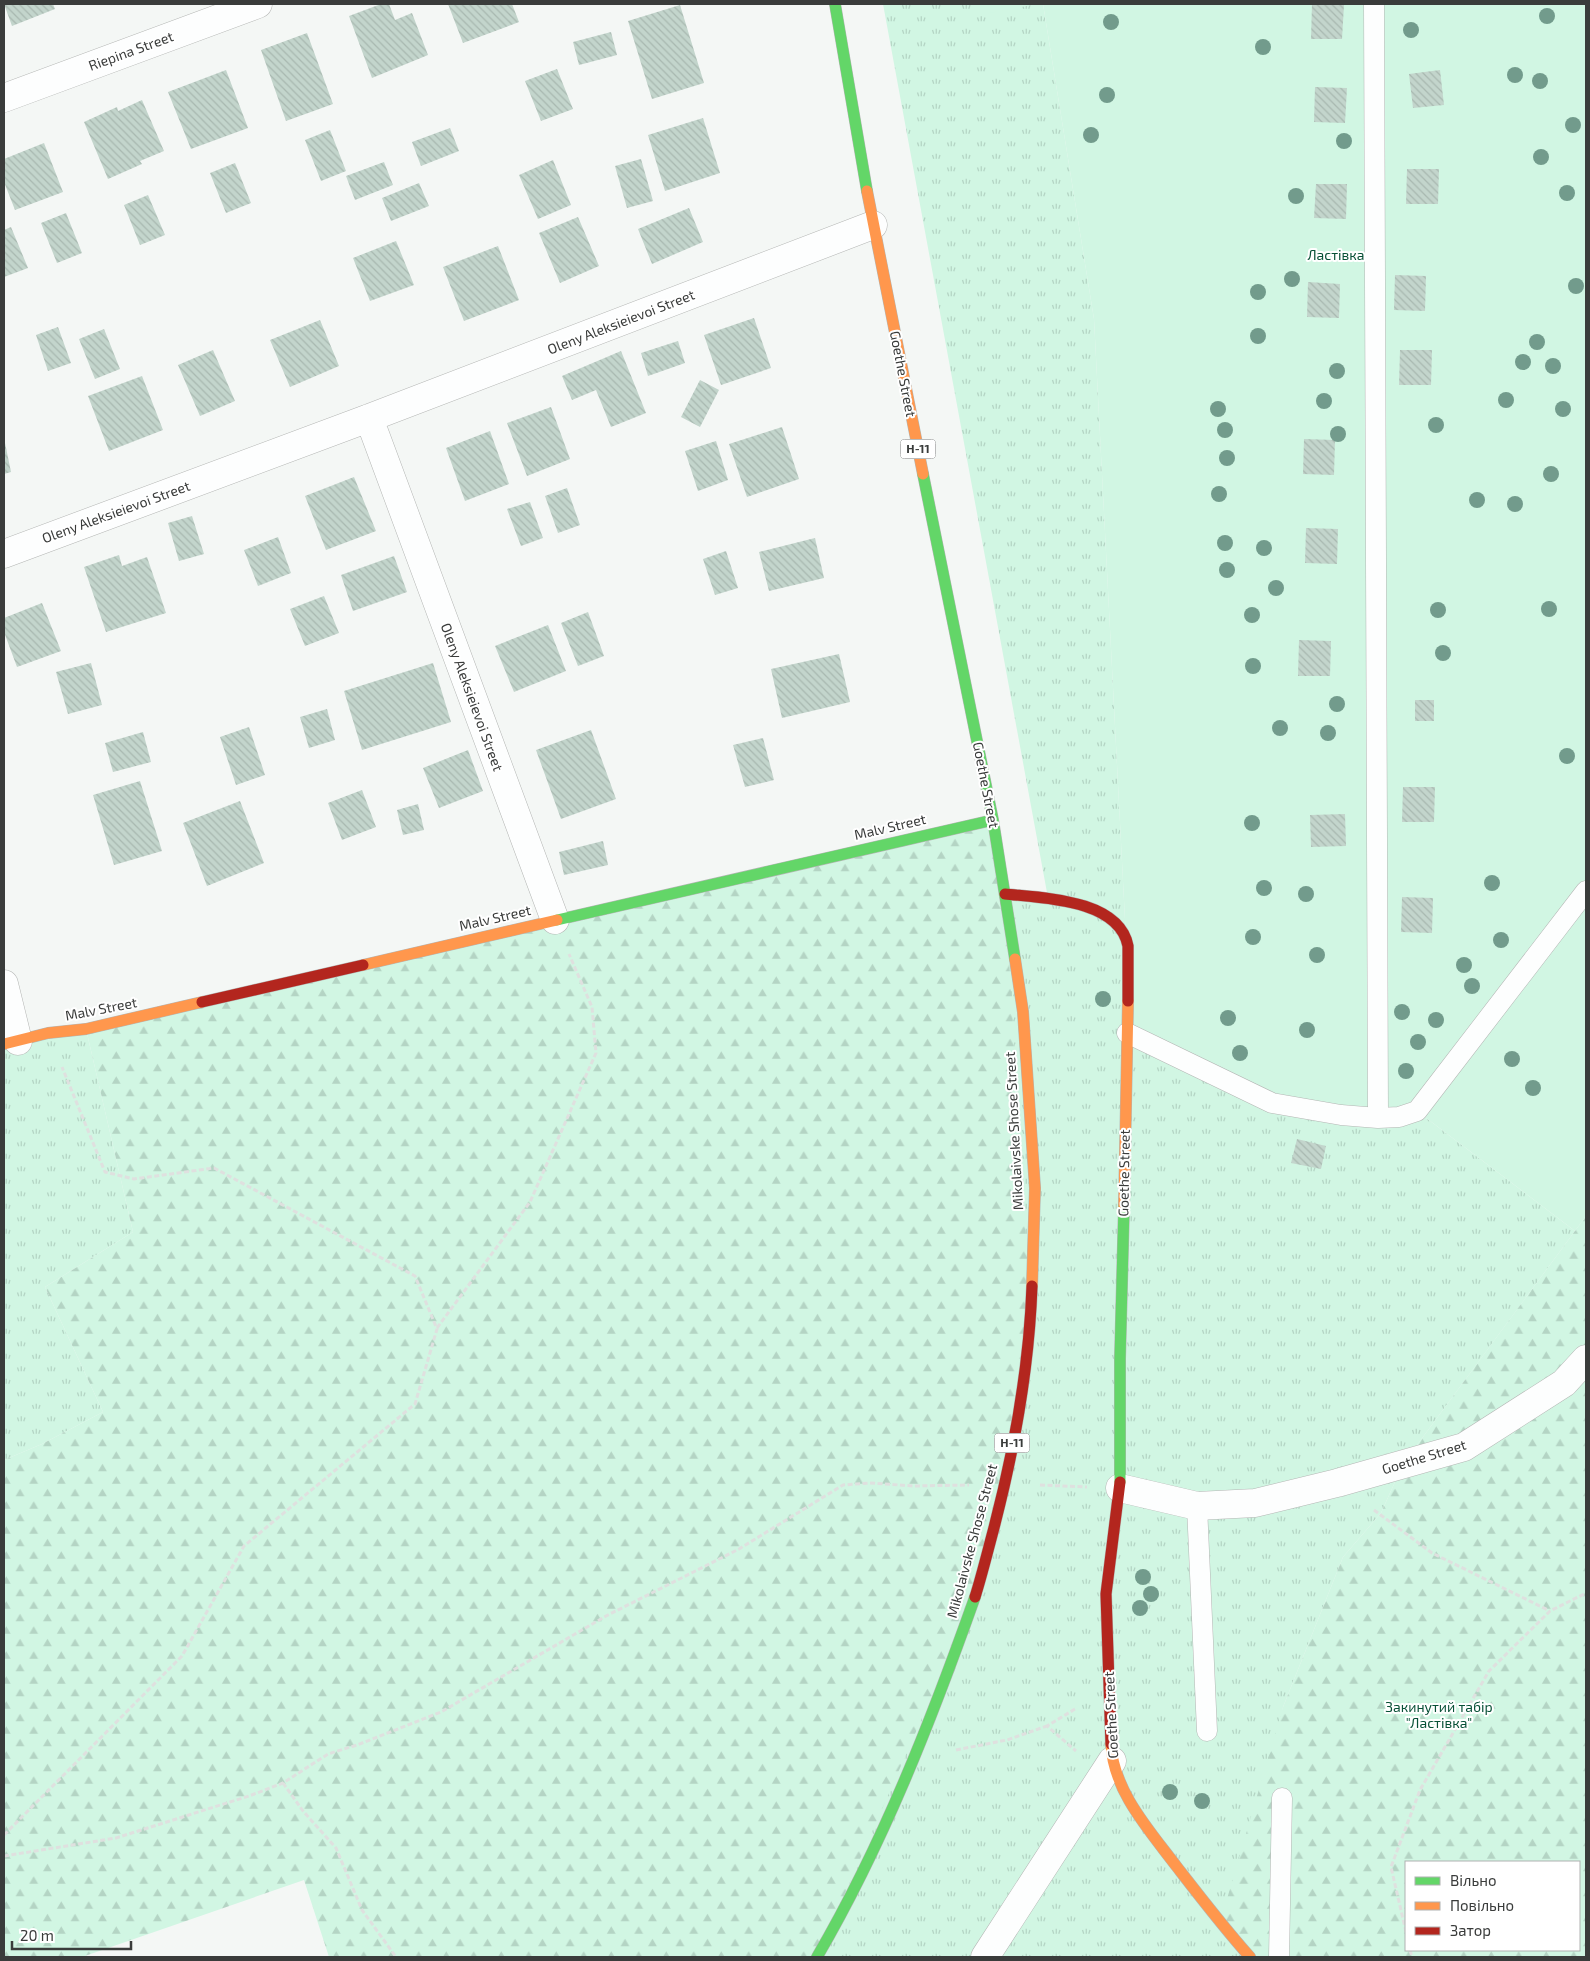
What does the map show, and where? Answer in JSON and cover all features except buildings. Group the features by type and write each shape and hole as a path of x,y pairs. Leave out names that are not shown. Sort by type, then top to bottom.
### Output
{"street":[{"name":"Riepina Street","path":"4,98 258,4"},
{"name":"Goethe Street","path":"835,4 874,225 993,820 1005,894 1066,901 1091,908 1115,921 1126,939 1129,970 1126,1033 1120,1359 1120,1488 1106,1594 1112,1762 1134,1810 1208,1908 1250,1957"},
{"name":"Oleny Aleksieievoi Street","path":"4,554 369,418 874,225"},
{"name":"Oleny Aleksieievoi Street","path":"369,418 555,920"},
{"name":"Malv Street","path":"11,1042 48,1033 86,1030 993,820"},
{"name":"Mikolaivske Shose Street","path":"817,1957 886,1822 939,1699 976,1595 1006,1484 1020,1403 1030,1319 1035,1188 1023,1012 1005,894"},
{"path":"4,984 11,1042"},
{"name":"Goethe Street","path":"1120,1488 1197,1506 1255,1503 1337,1483 1464,1447 1564,1383 1586,1359"},
{"path":"985,1957 1112,1762"}],"lane":[{"path":"1374,4 1378,1118"},
{"path":"1126,1033 1272,1103 1341,1115 1378,1118 1399,1117 1417,1111 1586,891"},
{"path":"1197,1506 1207,1731"},
{"path":"1278,1957 1282,1798"}],"path":[{"path":"4,1835 182,1656 244,1546 415,1404 437,1329 530,1202 596,1053 592,1007 555,920"},
{"path":"48,1033 105,1172 134,1179 214,1168 415,1276 437,1329"},
{"path":"4,1856 116,1838 283,1783 328,1754 358,1745 441,1712 606,1616 739,1549 843,1486 870,1483 914,1486 1006,1484 1120,1488"},
{"path":"1337,1483 1432,1553 1550,1611"},
{"path":"1405,1928 1391,1867 1420,1790 1489,1671 1550,1611 1586,1593"},
{"path":"915,1754 955,1750 1007,1740 1047,1726"},
{"path":"283,1783 303,1811 336,1848 362,1910 396,1957"}],"green space":[{"path":"883,4 1043,4 1094,319 1126,939 1417,1111 1575,1231 1403,1464 1381,1513 1343,1557 1283,1707 1250,1957 817,1957 1005,894 1048,898"},
{"path":"977,4 1037,4 979,15"},
{"name":"Ластівка","path":"1043,4 1586,4 1586,1216 1575,1231 1417,1111 1272,1103 1127,1033 1126,939 1094,319"},
{"path":"993,820 1005,894 1031,1319 976,1595 817,1957 329,1957 304,1880 82,1957 4,1957 4,1460 42,1444 103,1412 45,1287 133,1232 86,1029"},
{"path":"86,1029 133,1232 45,1287 103,1412 42,1444 4,1460 4,1044"},
{"name":"Закинутий табір \"Ластівка\"","path":"1586,1216 1586,1957 1250,1957 1220,1923 1283,1707 1343,1557 1381,1513 1403,1464"}],"traffic: fast":[{"path":"835,4 867,191"},
{"path":"923,474 993,820 1015,959"},
{"path":"557,920 993,820"},
{"path":"1120,1482 1120,1359 1124,1206"},
{"path":"817,1957 863,1871 904,1781 941,1690 975,1597"}],"traffic: slow":[{"path":"867,191 923,474"},
{"path":"363,965 557,920"},
{"path":"1015,959 1023,1012 1035,1188 1032,1286"},
{"path":"1124,1206 1128,1001"},
{"path":"4,1044 48,1033 86,1029 202,1002"},
{"path":"1111,1744 1118,1778 1135,1810 1204,1901 1250,1957"}],"traffic: jam":[{"path":"1005,894 1039,897 1077,904 1095,910 1110,919 1122,930 1128,946 1128,1001"},
{"path":"202,1002 363,965"},
{"path":"975,1597 999,1508 1019,1414 1024,1382 1032,1286"},
{"path":"1111,1744 1106,1594 1120,1482"}]}
